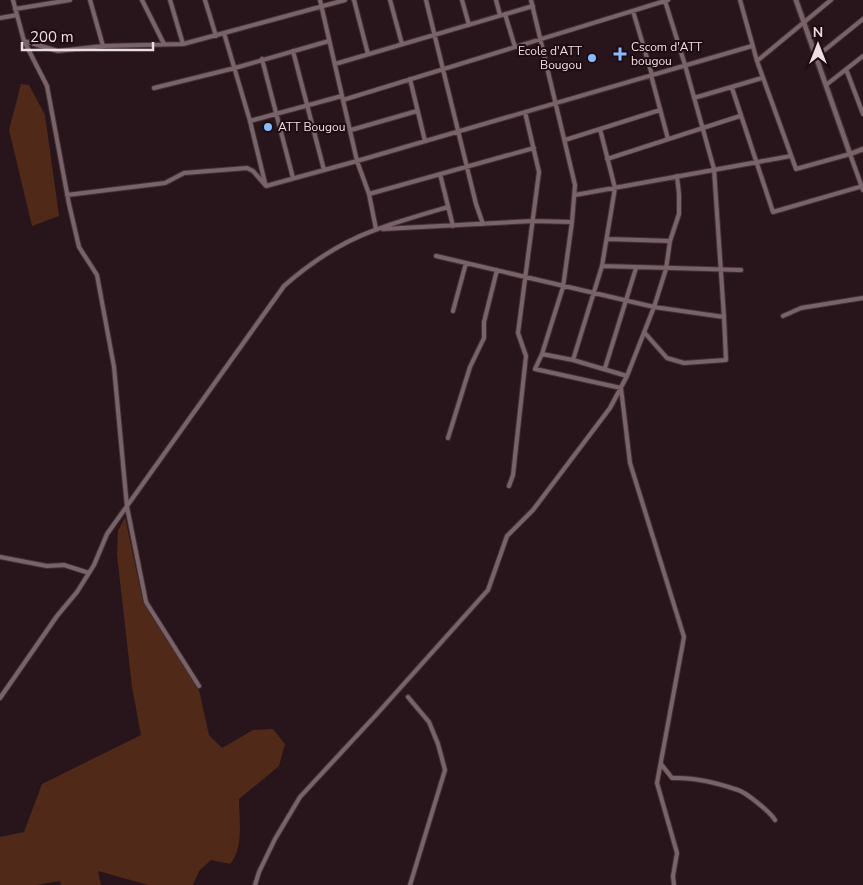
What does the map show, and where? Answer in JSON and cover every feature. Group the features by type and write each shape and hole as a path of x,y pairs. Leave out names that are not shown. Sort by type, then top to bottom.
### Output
{"street":[{"path":"13,0 24,41 47,86 67,195 79,247 97,275 114,367 127,507 146,602 199,686"},
{"path":"15,9 70,0"},
{"path":"90,0 103,46"},
{"path":"142,0 164,44"},
{"path":"170,0 183,44"},
{"path":"205,0 216,36"},
{"path":"320,0 357,161 369,194 376,229"},
{"path":"24,41 58,51 103,46 183,44 345,0"},
{"path":"354,0 368,54"},
{"path":"390,0 402,44"},
{"path":"426,0 483,224"},
{"path":"462,0 469,25"},
{"path":"496,0 515,47"},
{"path":"532,0 575,185 572,222 562,286 542,354 535,370 621,388"},
{"path":"645,0 647,6"},
{"path":"250,121 410,79 666,0 714,170 726,360 684,363 667,358 644,332"},
{"path":"740,0 762,78 796,169 863,149"},
{"path":"732,88 774,212 863,187 796,0"},
{"path":"757,61 826,2 831,0"},
{"path":"334,64 533,6"},
{"path":"633,11 668,139"},
{"path":"0,18 17,15"},
{"path":"816,58 863,19"},
{"path":"224,33 250,121 266,186"},
{"path":"154,88 235,68 329,41"},
{"path":"266,186 459,132 752,46"},
{"path":"293,51 324,170"},
{"path":"826,85 861,57 863,62"},
{"path":"262,59 293,178"},
{"path":"846,69 863,114"},
{"path":"694,98 762,78"},
{"path":"410,79 425,141"},
{"path":"565,140 660,110"},
{"path":"351,130 418,111"},
{"path":"508,486 513,475 524,377 526,356 518,332 539,172 525,112"},
{"path":"607,159 740,116"},
{"path":"574,360 602,266 608,240 615,188 600,129"},
{"path":"369,194 534,148"},
{"path":"575,195 791,156"},
{"path":"67,195 165,183 184,173 247,168 253,171 266,186"},
{"path":"440,174 452,226"},
{"path":"255,885 259,872 275,839 300,797 488,590 507,536 533,510 610,408 627,376 654,307 666,269 670,240 678,214 679,194 677,176"},
{"path":"0,698 22,664 77,592 94,565 107,534 284,286 303,269 343,245 376,229 448,207"},
{"path":"376,229 533,221 572,222"},
{"path":"608,240 670,240"},
{"path":"436,256 654,307 724,317"},
{"path":"453,311 466,263"},
{"path":"602,266 741,270"},
{"path":"605,368 636,268"},
{"path":"448,438 470,367 484,338 484,322 497,270"},
{"path":"783,316 801,308 863,298"},
{"path":"542,354 605,368 627,376"},
{"path":"621,388 630,463 684,637 657,783 677,853 673,876 674,885"},
{"path":"0,557 47,566 64,565 89,573"},
{"path":"408,697 429,722 438,744 445,770 410,885"},
{"path":"661,764 672,778 690,778 740,791 770,812 775,820"}],"shaded area":[{"path":"21,84 29,85 45,115 59,216 32,226 9,130"},
{"path":"125,517 143,602 199,690 209,735 222,748 253,730 273,729 285,744 279,766 239,799 239,842 230,864 211,860 199,871 193,885 148,885 98,871 101,885 61,885 60,881 36,885 0,885 0,837 24,832 42,784 141,735 132,687 117,555 118,531"}],"place":[{"name":"Cscom d'ATT bougou","path":"620,54"},
{"name":"Ecole d'ATT Bougou","path":"592,58"},
{"name":"ATT Bougou","path":"268,127"}]}
